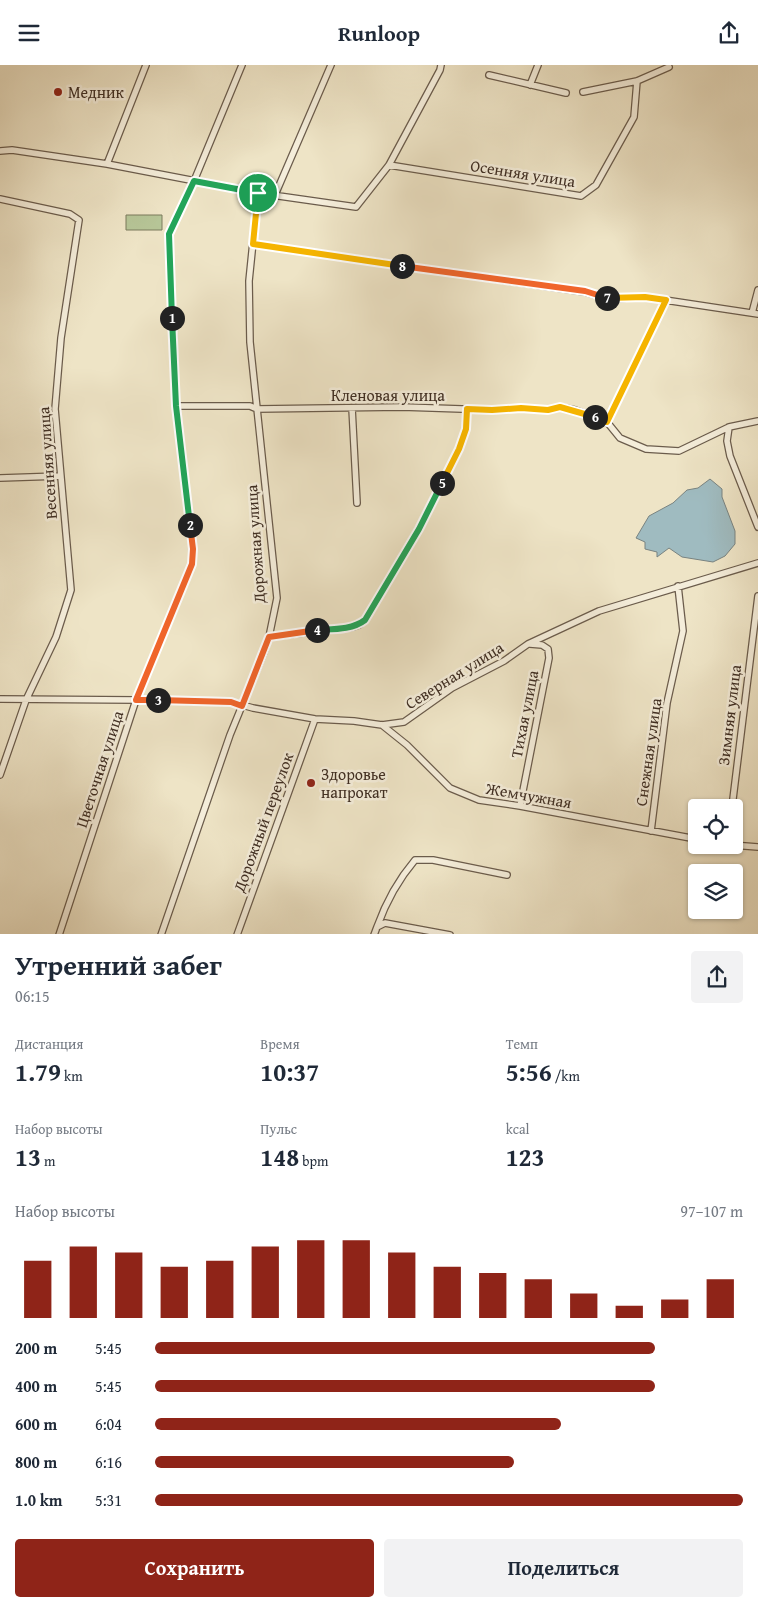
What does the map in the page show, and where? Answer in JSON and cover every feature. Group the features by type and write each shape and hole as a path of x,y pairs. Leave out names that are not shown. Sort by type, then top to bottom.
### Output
{"street":[{"path":"108,164 146,65"},
{"name":"Цветочная улица","path":"59,934 136,700 192,564 193,549 176,406 169,234 194,181 242,65"},
{"path":"275,195 331,65"},
{"path":"530,85 538,65"},
{"path":"583,92 637,81 669,67"},
{"path":"0,151 12,150 108,164 258,193 356,207 388,165 440,68"},
{"path":"489,75 566,93"},
{"name":"Осенняя улица","path":"388,165 581,196 596,185 634,117 637,81"},
{"name":"Дорожная улица","path":"161,934 230,735 269,637 277,598 250,343 249,281 258,193"},
{"name":"Весенняя улица","path":"0,199 70,214 79,220 60,338 56,409 60,476 71,590 56,637 26,699 0,775"},
{"path":"253,244 585,291 608,299 645,297 755,313 758,290"},
{"path":"607,422 666,300"},
{"name":"Кленовая улица","path":"176,406 250,406 257,409 492,410 521,408 548,410 560,407 575,410 607,422 620,438 646,449 679,451 729,427 758,421"},
{"path":"352,408 356,503"},
{"path":"269,637 353,627 365,620 419,529 459,449 466,429 467,409"},
{"path":"729,427 727,441 730,456 758,527"},
{"path":"0,478 60,476"},
{"name":"Северная улица","path":"0,699 231,702 242,706 315,719 382,725 404,722 452,688 504,661 528,644 599,611 758,563"},
{"name":"Снежная улица","path":"651,831 668,703 683,631 678,586"},
{"name":"Зимняя улица","path":"733,799 758,596"},
{"name":"Тихая улица","path":"520,806 550,658 548,649 542,645 528,644"},
{"name":"Дорожный переулок","path":"237,934 315,719"},
{"name":"Жемчужная","path":"382,725 407,745 450,788 478,800 688,838"},
{"path":"743,846 758,847"},
{"path":"374,934 385,905 403,874 415,859 433,860 507,875"},
{"path":"377,927 385,923 445,934"}],"green space":[{"path":"126,215 162,215 162,230 126,230"}],"water":[{"path":"710,479 722,489 722,497 735,531 735,544 725,556 713,562 682,557 669,548 657,557 657,552 645,549 645,542 636,538 649,516 673,503 687,490 698,488"}],"place":[{"name":"Медник","path":"58,92"},
{"name":"Здоровье напрокат","path":"311,783"}],"route":[{"path":"194,181 258,193 253,244 585,291 608,299 645,297 666,300 607,422 575,410 560,407 548,410 521,408 467,409 466,429 459,449 419,529 365,620 359,625 269,637 242,706 231,702 136,700 192,564 193,549 176,406 169,234 194,181"}]}
